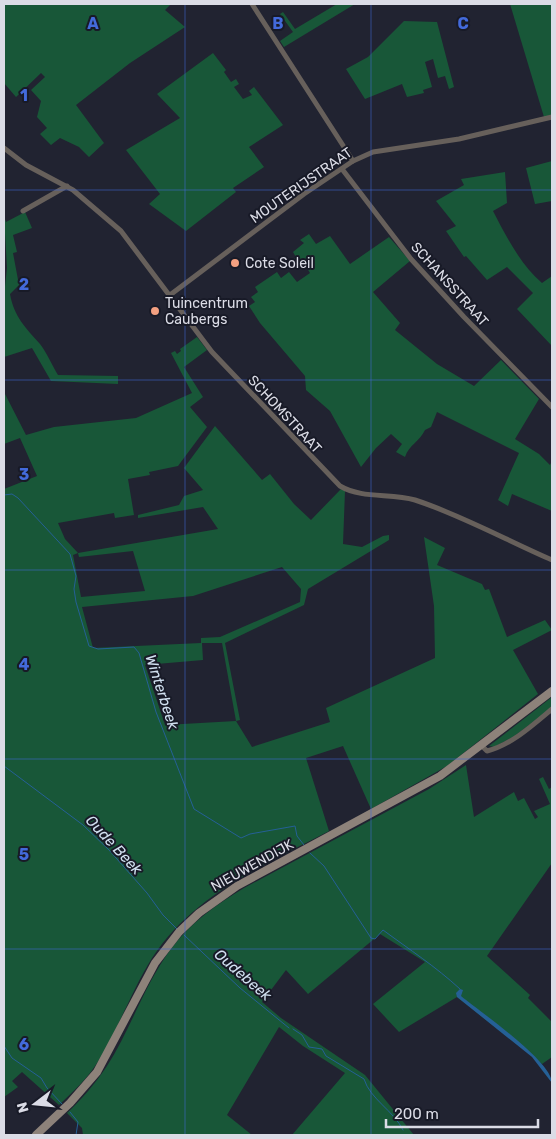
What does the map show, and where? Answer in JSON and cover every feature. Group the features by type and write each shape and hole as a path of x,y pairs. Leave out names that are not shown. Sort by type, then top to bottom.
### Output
{"street":[{"path":"252,4 353,161"},
{"name":"MOUTERIJSTRAAT","path":"170,295 304,194 353,161 373,152 459,139 552,117"},
{"name":"SCHOMSTRAAT","path":"4,148 26,165 84,197 121,231 212,352 340,486 367,495 391,495 416,501 552,560"},
{"name":"SCHANSSTRAAT","path":"342,169 411,259 552,406"},
{"path":"23,211 67,186"},
{"name":"NIEUWENDIJK","path":"36,1135 70,1103 97,1072 155,963 179,932 199,912 237,886 440,776 552,691"},
{"path":"482,746 487,751 494,749 515,738 552,710"}],"green space":[{"path":"4,4 171,4 165,10 185,27 130,63 76,105 104,143 89,157 79,147 60,138 51,145 40,134 47,128 37,117 41,101 31,90 45,77 41,73 16,97 4,83"},
{"path":"337,4 355,4 284,47 280,41 293,32 280,14 283,12 295,29"},
{"path":"510,4 552,4 552,115 544,117"},
{"path":"404,21 437,22 454,87 449,89 445,76 438,78 433,59 425,62 432,87 423,90 424,93 407,97 402,84 365,99 346,69 368,57"},
{"path":"213,53 226,70 224,72 231,82 236,79 239,84 234,87 243,99 252,95 249,91 254,87 283,125 249,147 264,167 233,188 236,192 186,231 149,204 160,194 126,150 180,118 157,94"},
{"path":"552,161 552,201 535,204 526,168"},
{"path":"505,172 507,203 493,211 514,249 534,275 542,283 552,276 552,346 517,309 533,293 507,267 487,280 466,256 464,257 446,231 456,226 436,201 464,185 461,179"},
{"path":"25,212 32,228 13,235 17,252 13,253 19,285 10,294 14,309 25,327 43,348 58,375 118,376 118,384 51,381 32,348 4,357 4,295 7,268 4,216 6,222"},
{"path":"309,234 316,244 330,236 350,264 389,237 410,261 373,292 400,323 395,330 437,364 474,386 501,360 539,399 515,439 539,454 550,465 552,461 552,511 512,494 508,506 498,500 519,453 437,412 431,427 425,430 409,449 405,457 396,452 402,444 391,434 376,448 361,467 330,411 306,390 305,376 260,323 249,306 255,302 251,297 258,292 255,287 277,272 281,278 289,272 297,282 310,273 302,260 289,267 287,265 296,257 293,252 304,243 300,240"},
{"path":"197,337 207,350 184,367 203,397 190,407 207,427 178,466 149,472 150,475 128,479 134,515 115,518 114,513 58,523 65,539 78,553 218,529 203,507 138,518 138,515 179,505 184,496 203,490 184,468 215,426 262,480 270,474 294,504 311,520 341,489 345,491 343,544 362,547 383,536 389,535 389,540 308,589 304,605 225,643 240,720 236,721 252,747 330,722 326,708 435,658 434,606 424,537 445,548 437,565 482,584 485,590 489,589 507,637 545,620 552,630 513,650 538,694 447,766 371,809 343,746 306,758 329,831 232,883 188,916 152,958 95,1067 59,1105 22,1072 12,1081 18,1087 4,1097 4,489 37,476 20,438 4,444 4,392 26,435 54,427 136,418 192,393 171,353 175,351 177,354 181,351 180,349","holes":["133,551 145,591 81,597 73,555 78,553 79,557","282,567 301,589 300,602 220,637 201,638 201,643 93,648 82,607 193,596","202,643 222,643 236,721 165,725 145,665 203,660"]},
{"path":"552,697 552,708 513,737 494,747 489,746"},
{"path":"466,765 474,817 514,792 518,801 524,798 535,819 538,817 534,811 550,804 539,779 543,777 549,789 552,787 552,863 487,956 530,995 528,998 552,1022 552,1057 542,1064 457,997 399,1032 373,1004 425,962 380,934 308,994 286,970 262,1002 281,1018 365,1075 414,1135 292,1135 345,1073 303,1046 279,1027 227,1115 252,1135 83,1135 82,1128 67,1113 88,1091 107,1066 161,963 178,940 195,922 244,888 429,789"}],"water":[{"path":"460,989 463,990 461,996 513,1037 540,1062 549,1074 552,1083 532,1057 457,997 456,993"}],"waterway":[{"name":"Winterbeek","path":"4,495 12,494 18,498 70,554 76,576 74,589 76,602 89,646 98,649 134,647 139,653 156,712 194,809 241,838 250,834 295,826 297,836 304,845"},
{"name":"Oude Beek","path":"4,766 83,825 109,850 177,929"},
{"name":"Winterbeek","path":"310,853 324,866 371,938 375,939 383,930 432,965 460,989"},
{"name":"Oudebeek","path":"184,935 240,988 289,1028"},
{"path":"4,1024 4,1030"},
{"name":"Oudebeek","path":"293,1029 302,1035 309,1047 322,1049 326,1056 364,1079 371,1093 394,1117 403,1130"},
{"path":"4,1046 12,1058 41,1078 47,1088 62,1104"},
{"path":"70,1112 78,1122 76,1135"}],"place":[{"name":"Cote Soleil","path":"235,263"},
{"name":"Tuincentrum Caubergs","path":"155,311"}]}
